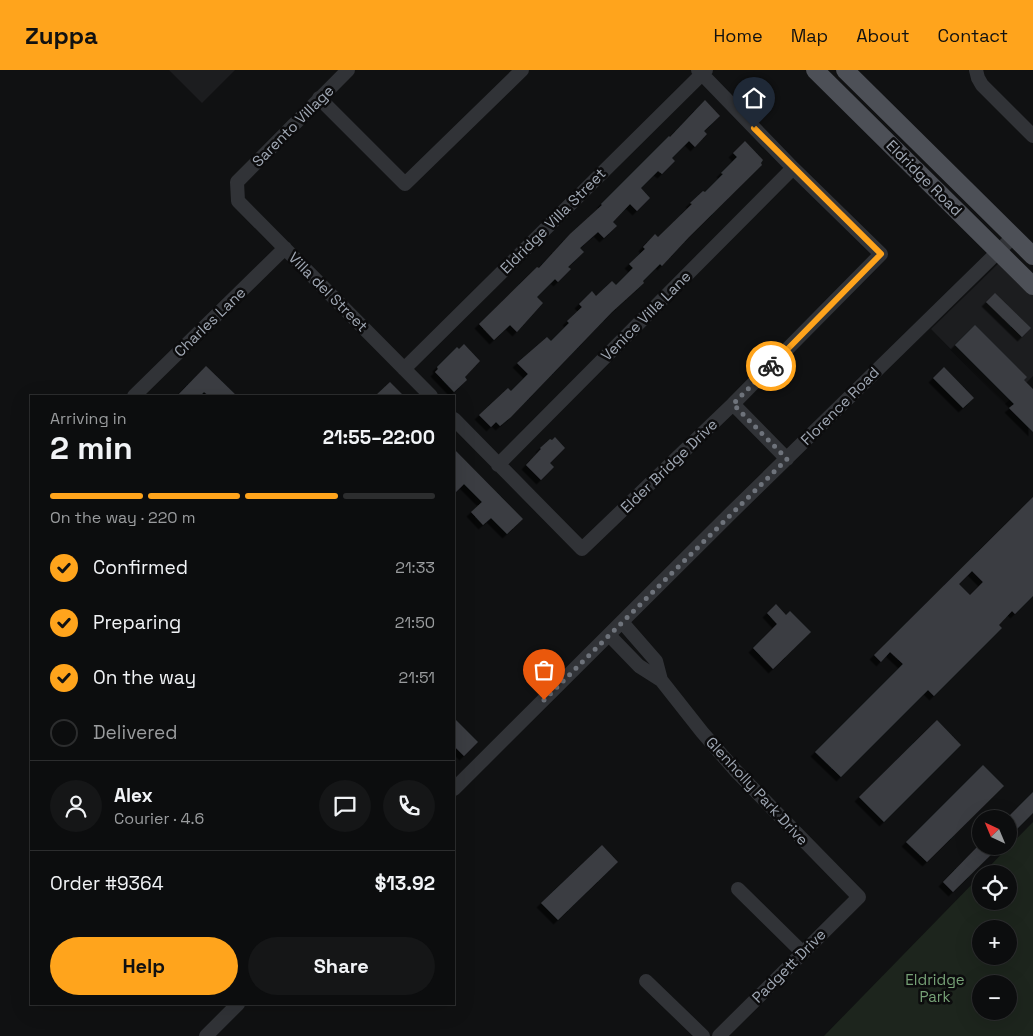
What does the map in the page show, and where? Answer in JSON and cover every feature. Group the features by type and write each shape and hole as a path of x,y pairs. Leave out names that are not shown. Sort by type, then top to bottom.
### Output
{"main road":[{"name":"Eldridge Road","path":"816,70 1033,286"},
{"name":"Eldridge Road","path":"845,70 1033,256"}],"street":[{"name":"Sarento Village","path":"238,182 348,70"},
{"path":"319,98 404,184 522,70"},
{"path":"976,70 982,85 1033,136"},
{"path":"702,71 793,168"},
{"name":"Eldridge Villa Street","path":"404,369 702,71"},
{"name":"Elder Bridge Drive","path":"498,464 582,549 733,404 881,254 793,168"},
{"name":"Venice Villa Lane","path":"498,464 793,168"},
{"name":"Villa del Street","path":"238,182 238,201 430,395"},
{"name":"Florence Road","path":"455,788 1014,236"},
{"name":"Charles Lane","path":"135,395 285,248"},
{"path":"733,404 787,459"},
{"path":"455,420 498,464"},
{"name":"Glenholly Park Drive","path":"622,622 656,661 661,680"},
{"name":"Glenholly Park Drive","path":"609,635 639,666 661,680 735,770 859,897"},
{"path":"738,889 803,953"},
{"name":"Padgett Drive","path":"720,1036 859,897"},
{"path":"646,981 703,1036"},
{"path":"206,1036 237,1005"}],"shaded area":[{"path":"169,70 235,70 202,103"},
{"path":"1001,261 1033,293 1033,376 1005,404 931,329"}],"green space":[{"name":"Eldridge Park","path":"1033,822 1033,1036 824,1036 972,884 972,910 1017,910 1017,865 991,865 1001,855 1018,855 1018,837"}],"building":[{"path":"705,100 720,116 704,131 707,134 695,147 689,141 672,158 675,161 662,174 658,171 641,188 650,198 637,211 630,204 613,222 617,226 604,238 598,232 580,248 584,252 568,267 571,269 558,282 555,279 537,297 543,303 517,332 510,325 494,340 479,324 537,267 539,268 570,234 602,205"},
{"path":"745,141 763,160 762,165 662,266 660,264 643,281 644,283 612,312 511,417 500,426 496,422 491,427 479,415 508,388 511,391 528,374 517,363 547,337 551,341 569,323 567,321 582,307 579,304 592,291 596,296 612,281 616,285 633,268 629,264 645,249 643,247 655,234 658,237 692,204 690,203 703,191 705,192 723,174 721,173 737,157 733,153"},
{"path":"995,293 1031,328 1022,337 986,302"},
{"path":"975,325 1027,377 1024,380 1033,389 1033,432 1009,408 1014,404 955,345"},
{"path":"464,344 480,361 465,377 467,380 454,392 435,372 438,369 437,367 457,347 459,349"},
{"path":"206,366 236,395 208,395 204,392 201,395 178,395"},
{"path":"944,367 974,398 963,408 933,378"},
{"path":"390,382 403,395 376,395"},
{"path":"555,437 565,448 550,463 554,467 541,480 526,465 540,448"},
{"path":"455,450 523,519 507,534 491,518 483,525 471,512 482,502 464,484 455,493"},
{"path":"1033,497 1033,596 1015,614 1012,611 999,625 1002,628 934,696 928,690 841,777 815,752 903,664 890,652 881,662 874,655","holes":["972,571 983,582 970,595 959,584"]},
{"path":"776,604 786,615 790,611 811,632 773,669 753,648 777,624 767,613"},
{"path":"455,719 478,742 464,756 455,747"},
{"path":"937,720 961,745 884,822 859,797"},
{"path":"983,765 1004,786 980,810 972,810 972,818 927,862 906,842"},
{"path":"1033,792 1033,813 1018,828 1018,810 1015,810"},
{"path":"602,845 618,862 558,920 541,903"},
{"path":"972,852 972,855 991,855 981,865 972,865 972,873 953,892 943,882"}],"way so far":[{"path":"544,700 787,459 733,404 771,366"}],"route":[{"path":"754,128 881,254 771,366"}]}
